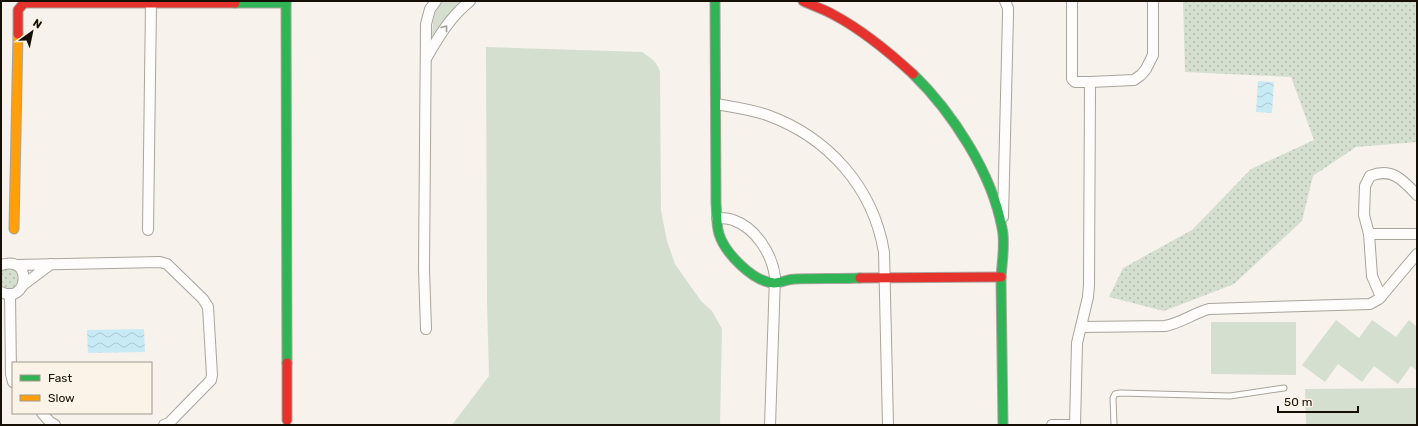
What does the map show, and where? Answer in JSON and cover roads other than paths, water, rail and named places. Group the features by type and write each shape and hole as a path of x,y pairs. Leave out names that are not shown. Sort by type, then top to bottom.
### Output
{"street":[{"path":"11,1 22,5 286,2 287,420"},
{"path":"426,329 424,269 426,24 430,10 436,1"},
{"path":"426,59 447,24 470,1"},
{"path":"715,1 719,234 726,247 745,269 764,281 774,283 789,279 1001,277"},
{"path":"802,1 846,22 871,38 892,54 937,99 958,128 980,166 995,203 1003,231"},
{"path":"1003,425 1001,277 1008,16 1006,1"},
{"path":"1072,1 1072,79 1075,82 1134,80 1146,70 1153,55 1153,1"},
{"path":"148,230 151,3"},
{"path":"14,229 22,5"},
{"path":"1052,425 1075,425 1077,343 1088,297 1089,285 1090,82"},
{"path":"716,104 741,108 767,115 792,126 815,139 833,154 852,176 873,211 881,234 886,278 888,425"},
{"path":"1381,297 1372,276 1369,234 1364,215 1365,186 1370,176 1377,173 1389,173 1397,176 1417,195"},
{"path":"718,218 732,220 741,224 755,235 766,249 774,267 770,425"},
{"path":"1369,234 1417,234"},
{"path":"1081,327 1165,326 1176,324 1201,311 1209,310 1370,304 1381,297 1417,254"},
{"path":"1,265 12,263 17,265 160,262 167,264 206,302 212,375 211,380 169,423 164,425"},
{"path":"12,378 5,293 16,292 51,264"},
{"path":"17,265 23,272 23,285"},
{"path":"43,414 55,425"}],"lane":[{"path":"1114,425 1113,398 1115,394 1230,396 1284,388"}],"water":[{"path":"1258,81 1274,82 1272,113 1256,112"},
{"path":"144,329 145,352 88,353 87,330"}]}
